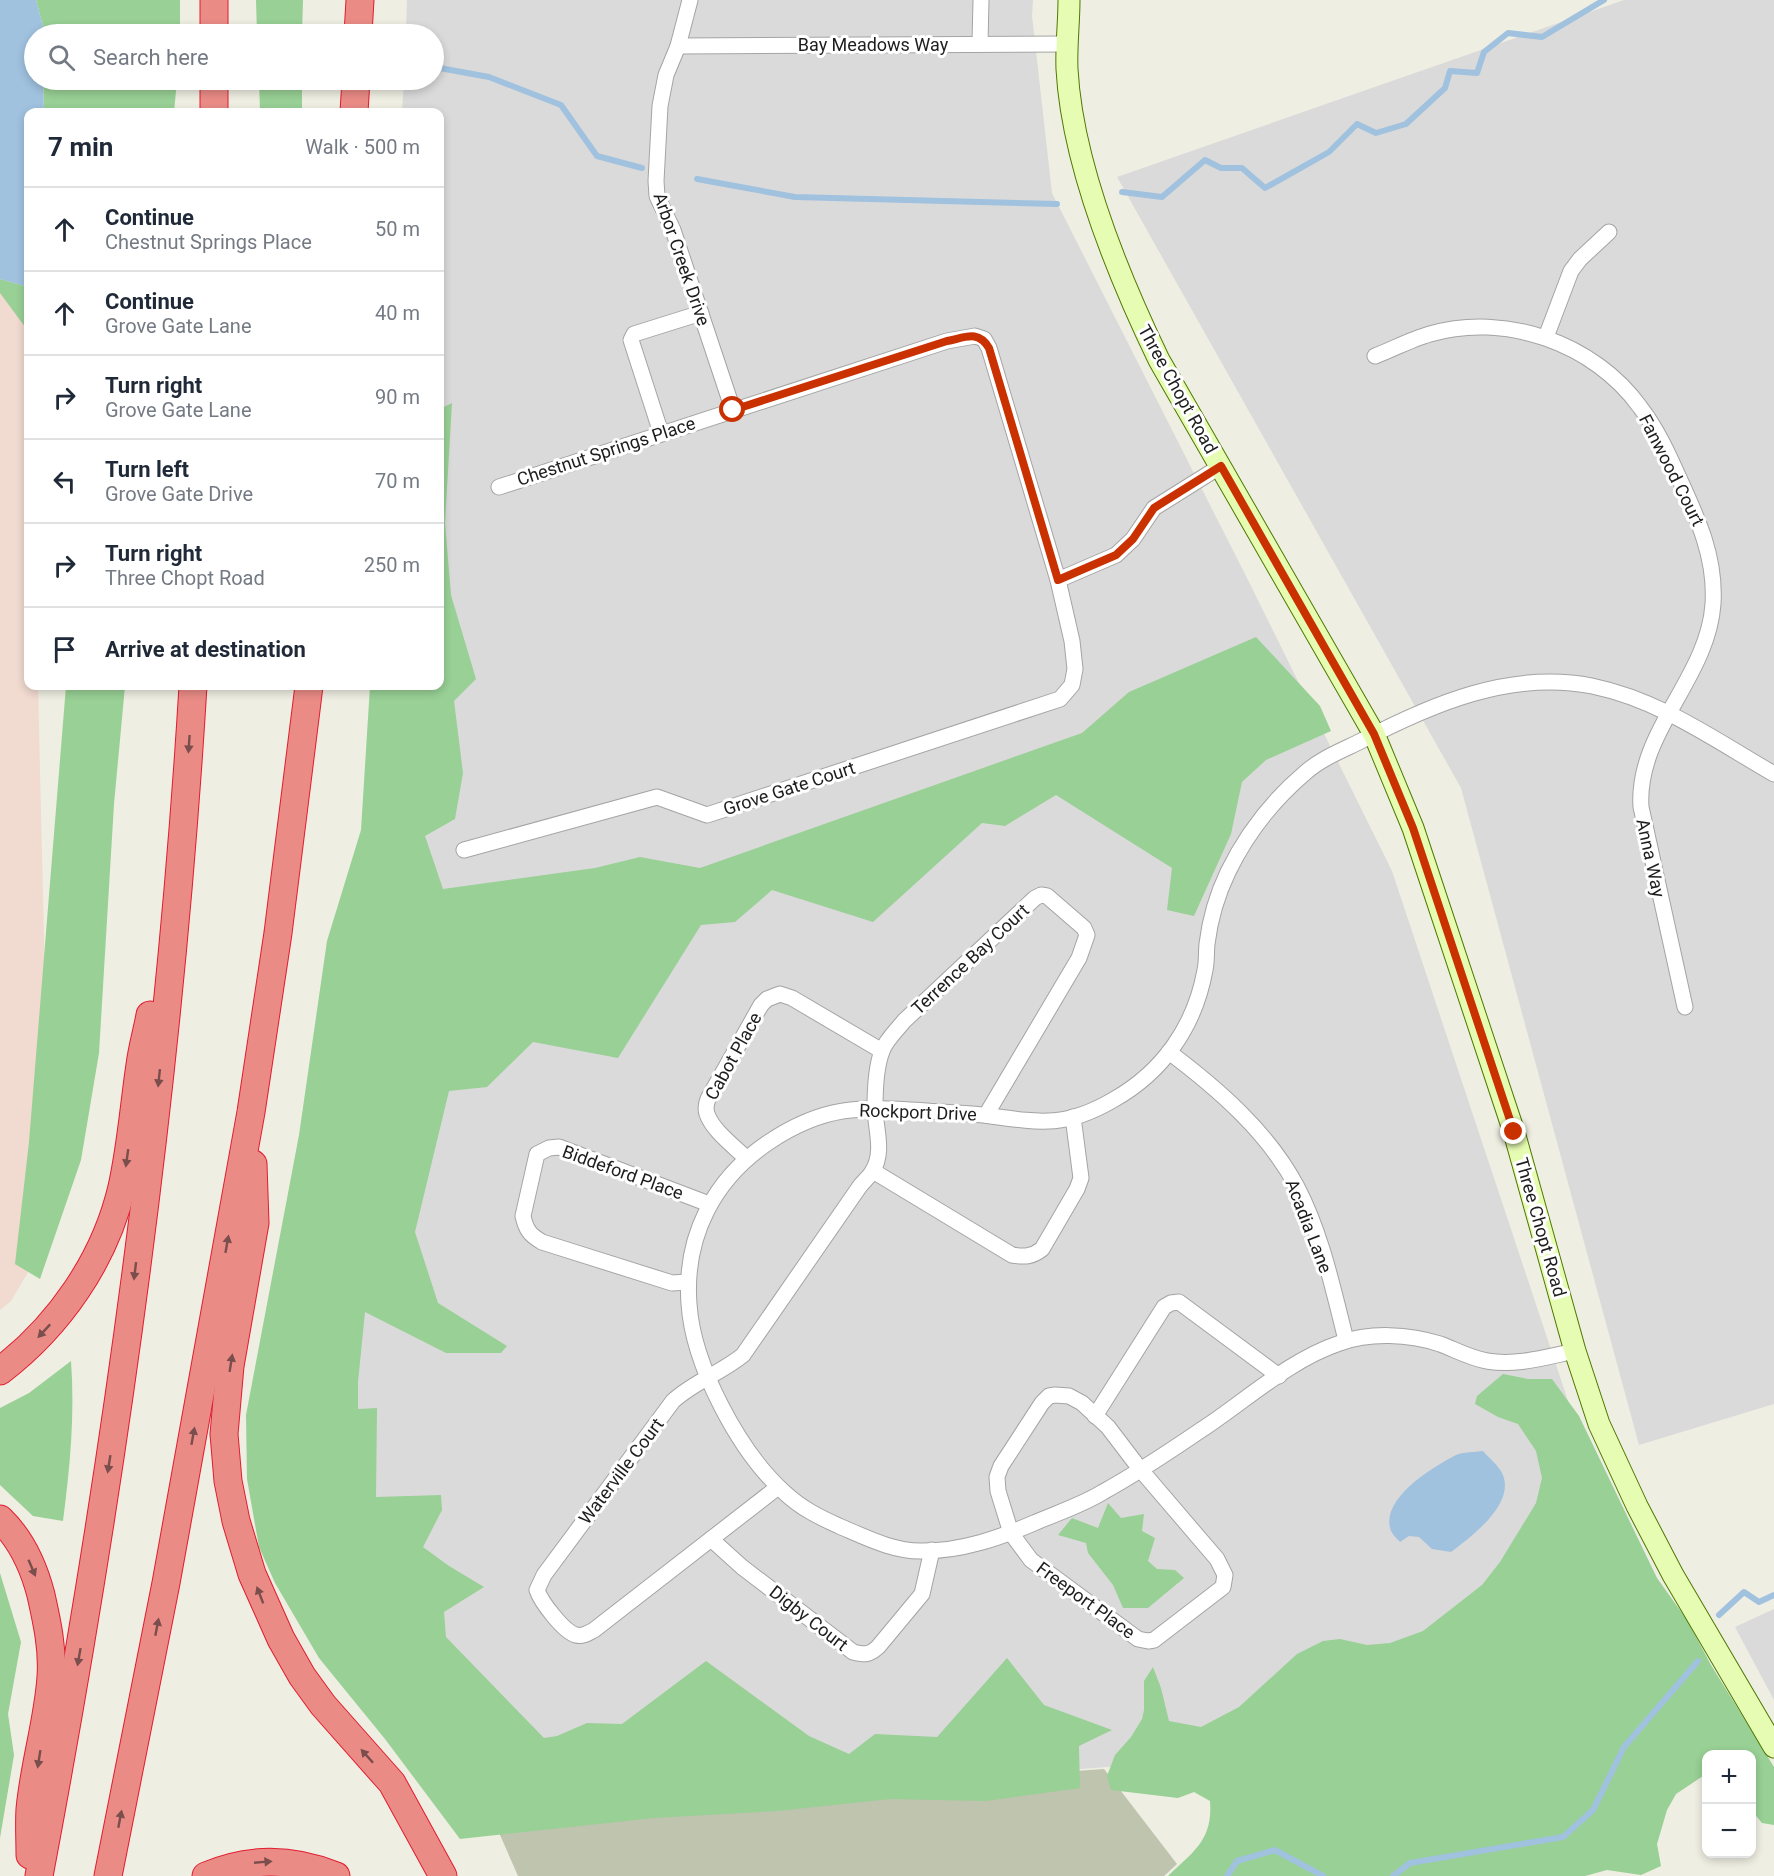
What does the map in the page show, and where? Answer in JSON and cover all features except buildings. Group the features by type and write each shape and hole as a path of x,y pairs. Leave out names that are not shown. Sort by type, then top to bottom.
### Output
{"highway":[{"path":"214,0 214,24"},
{"path":"359,24 360,0"},
{"path":"214,90 214,108"},
{"path":"354,108 355,90"},
{"path":"39,1876 81,1647 121,1388 156,1109 177,894 193,690"},
{"path":"108,1876 166,1583 251,1112 278,933 308,690"},
{"path":"0,1371 26,1350 57,1316 87,1273 108,1229 121,1189 140,1063 177,894"},
{"path":"251,1112 255,1223 230,1366 224,1450 231,1502 242,1545 280,1639 302,1676 323,1705 392,1783 433,1836 458,1876"},
{"path":"0,1519 30,1561 47,1620 50,1647 51,1676 30,1808 30,1876"},
{"path":"392,1783 443,1876"},
{"path":"206,1876 235,1866 273,1861 314,1867 336,1876"}],"main road":[{"name":"Three Chopt Road","path":"1069,0 1067,69 1076,135 1108,240 1132,305 1159,360 1374,734 1410,820 1514,1132 1575,1352 1599,1424 1637,1506 1673,1575 1774,1747"}],"street":[{"name":"Arbor Creek Drive","path":"690,0 678,46 666,75 660,106 657,196 673,230 733,410"},
{"path":"980,43 981,0"},
{"name":"Bay Meadows Way","path":"678,46 1067,44"},
{"path":"1546,337 1571,272 1580,259 1609,232"},
{"path":"661,433 631,340 634,334 701,313"},
{"name":"Fanwood Court","path":"1375,356 1428,334 1460,327 1509,329 1546,337 1571,349 1601,367 1640,406 1660,437 1705,537 1712,569 1713,604 1708,633 1700,657 1670,712"},
{"name":"Chestnut Springs Place","path":"499,487 947,341 975,336 984,339 989,348 1058,580"},
{"path":"1058,580 1116,555 1133,539 1154,508 1221,466"},
{"name":"Grove Gate Court","path":"464,850 657,798 707,815 1060,699 1072,685 1075,669 1058,580"},
{"name":"Rockport Drive","path":"1575,1352 1513,1364 1478,1360 1435,1342 1407,1337 1384,1336 1346,1340 1319,1351 1279,1376 1100,1495 1011,1533 971,1545 932,1550 903,1550 868,1538 798,1505 756,1462 738,1434 702,1365 690,1318 688,1282 692,1249 699,1226 709,1204 726,1179 770,1141 810,1118 839,1111 875,1108 986,1115 1047,1123 1073,1118 1104,1106 1132,1089 1153,1071 1188,1026 1205,971 1213,908 1228,872 1252,830 1277,799 1311,767 1374,734 1458,698 1491,688 1529,683 1585,685 1609,690 1670,712 1774,774"},
{"name":"Anna Way","path":"1670,712 1643,769 1640,796 1685,1007"},
{"name":"Terrence Bay Court","path":"875,1108 882,1051 904,1021 1035,898 1041,895 1047,896 1084,928 1087,935 1079,958 986,1115"},
{"name":"Cabot Place","path":"747,1159 716,1127 705,1108 761,1005 767,999 780,993 792,998 882,1051"},
{"name":"Acadia Lane","path":"1169,1052 1234,1107 1271,1146 1298,1188 1315,1230 1346,1340"},
{"name":"Waterville Court","path":"778,1487 594,1630 583,1636 574,1635 564,1627 540,1599 537,1590 544,1575 666,1411 686,1389 742,1355 860,1186 873,1171 878,1155 879,1138 875,1108"},
{"path":"873,1171 1012,1255 1025,1257 1036,1255 1042,1249 1081,1178 1073,1118"},
{"name":"Biddeford Place","path":"688,1282 672,1283 542,1242 531,1236 525,1226 523,1216 537,1154 549,1148 559,1147 709,1204"},
{"path":"1095,1416 1164,1307 1171,1303 1179,1302 1279,1376"},
{"path":"1011,1533 998,1491 997,1477 1001,1466 1042,1403 1049,1396 1069,1396 1082,1402 1108,1427 1140,1469"},
{"name":"Freeport Place","path":"1011,1533 1031,1560 1138,1639 1154,1640 1222,1587 1225,1575 1217,1559 1140,1469"},
{"name":"Digby Court","path":"711,1539 742,1567 854,1652 865,1655 872,1653 878,1647 922,1594 932,1550"}],"shaded area":[{"path":"407,0 1033,0 1032,16 1052,193 1392,871 1594,1479 1369,1748 490,1812 339,1458 439,690 444,690 444,108 402,108 403,90 444,90 444,24 406,24"},
{"path":"1624,0 1774,0 1774,1404 1639,1445 1461,788 1117,177"},
{"path":"0,82 24,286 24,690 38,690 51,1233 11,1301 0,1310"},
{"path":"1774,1609 1774,1700 1735,1627"},
{"path":"1104,1769 1177,1864 1164,1876 518,1876 490,1812"}],"green space":[{"path":"36,0 180,0 180,24 42,24"},
{"path":"256,0 303,0 302,24 257,24"},
{"path":"43,90 176,90 174,108 44,108"},
{"path":"259,90 302,90 302,108 260,108"},
{"path":"0,279 24,286 24,326 0,293"},
{"path":"452,403 445,523 451,595 476,679 454,701 463,773 455,819 425,836 443,889 595,868 640,857 700,868 1082,733 1129,692 1256,637 1320,706 1331,731 1266,760 1242,782 1231,834 1194,916 1167,910 1172,868 1056,795 1005,826 982,823 873,922 772,890 735,922 701,925 618,1058 533,1042 487,1087 449,1091 415,1232 438,1303 507,1346 501,1353 446,1353 365,1312 358,1382 358,1409 377,1408 376,1497 441,1495 442,1510 423,1547 484,1587 444,1612 446,1637 544,1738 557,1736 587,1723 622,1724 706,1661 809,1736 849,1754 875,1734 937,1737 1007,1658 1044,1705 1112,1730 1079,1746 1080,1788 985,1801 891,1799 777,1811 654,1818 460,1839 385,1739 319,1658 275,1583 259,1547 247,1479 246,1415 299,1135 327,941 361,830 370,690 444,690 444,407"},
{"path":"66,690 125,690 114,804 99,1053 81,1160 40,1279 15,1264 29,1142"},
{"path":"71,1361 71,1441 63,1521 33,1516 0,1485 0,1408 29,1393"},
{"path":"1503,1374 1528,1379 1552,1379 1579,1416 1657,1578 1687,1620 1711,1665 1774,1767 1774,1825 1762,1823 1756,1816 1756,1750 1702,1750 1702,1777 1676,1794 1667,1810 1657,1844 1661,1866 1641,1875 1607,1870 1585,1876 1168,1876 1200,1844 1208,1826 1210,1801 1194,1792 1178,1798 1111,1790 1107,1776 1115,1755 1131,1737 1142,1719 1144,1681 1153,1667 1169,1721 1201,1727 1239,1707 1297,1654 1323,1641 1340,1639 1367,1645 1390,1643 1423,1631 1482,1585 1500,1562 1536,1503 1542,1478 1536,1451 1518,1424 1498,1417 1475,1404 1477,1396"},
{"path":"1108,1503 1121,1518 1144,1514 1142,1531 1155,1538 1148,1561 1157,1569 1175,1570 1184,1578 1148,1608 1123,1608 1113,1585 1088,1553 1086,1543 1058,1535 1072,1518 1098,1528"},
{"path":"0,1573 21,1642 8,1714 14,1755 0,1838"}],"water":[{"path":"0,0 36,0 42,24 24,24 24,90 43,90 44,108 24,108 24,286 0,279"},
{"path":"1483,1451 1502,1473 1505,1484 1503,1496 1490,1518 1470,1538 1451,1552 1432,1549 1419,1537 1409,1536 1400,1542 1391,1531 1389,1519 1400,1496 1434,1467 1456,1455"}],"waterway":[{"path":"1122,192 1162,197 1205,160 1221,168 1242,168 1265,188 1329,152 1357,124 1376,133 1406,124 1445,88 1450,71 1477,73 1484,52 1508,33 1542,37 1604,0"},
{"path":"444,69 489,77 561,105 597,156 642,168"},
{"path":"697,179 795,197 1057,204"},
{"path":"1719,1615 1744,1592 1759,1602 1774,1595"},
{"path":"1393,1876 1410,1863 1563,1837 1593,1810 1624,1747 1698,1661"},
{"path":"1227,1876 1237,1861 1275,1850 1323,1876"}],"route":[{"path":"733,410 947,341 975,336 984,339 989,348 1058,580 1116,555 1133,539 1154,508 1221,466 1374,734 1413,828 1514,1132"}]}
